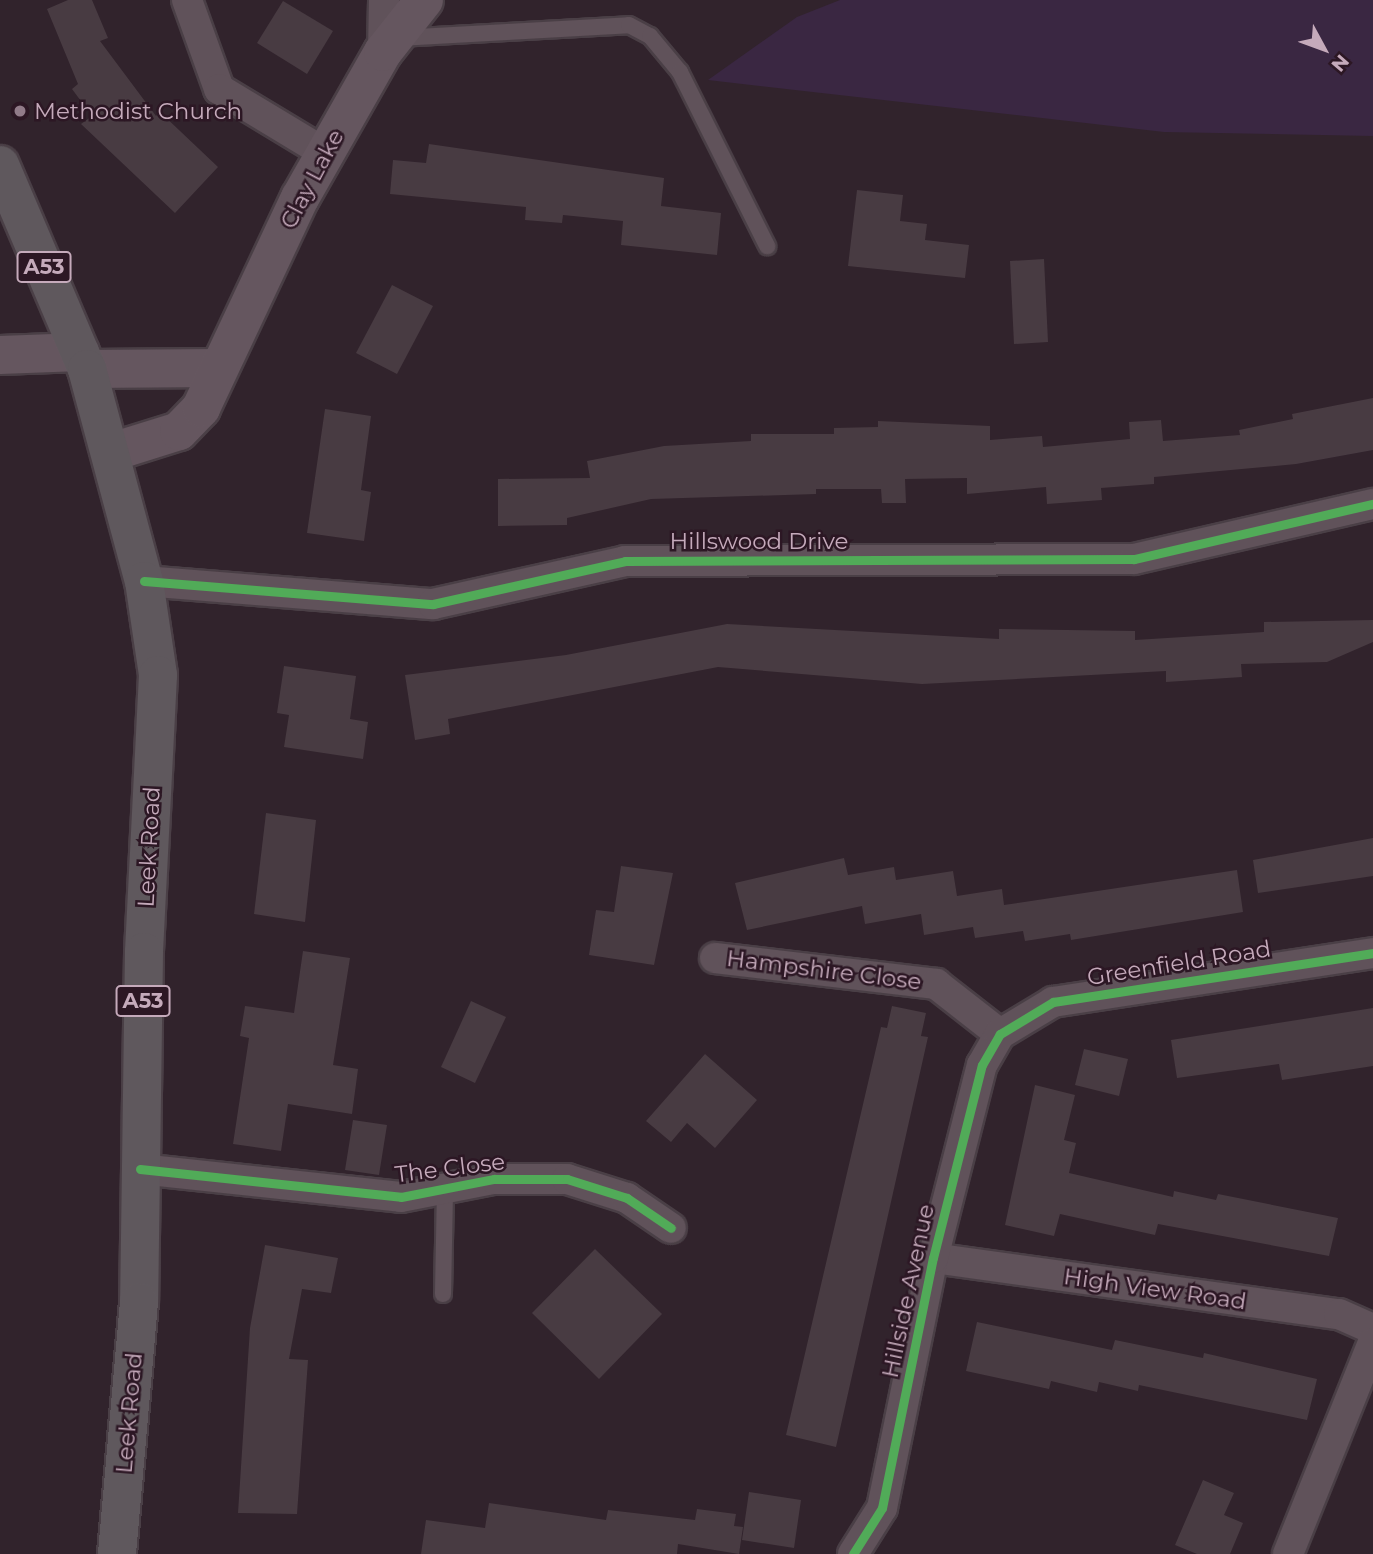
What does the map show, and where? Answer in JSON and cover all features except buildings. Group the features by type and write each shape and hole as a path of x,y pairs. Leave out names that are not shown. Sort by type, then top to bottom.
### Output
{"highway":[{"name":"Leek Road","path":"0,165 83,361 112,453 144,581 158,676 140,1168 139,1302 117,1554"}],"main road":[{"name":"Clay Lake","path":"112,453 179,431 201,408 218,368 325,153 388,45 424,0"},
{"path":"0,355 218,368"}],"street":[{"path":"187,0 219,89 325,153"},
{"path":"384,0 388,45"},
{"name":"Hillswood Drive","path":"144,581 433,604 625,561 1134,559 1373,504"},
{"name":"Greenfield Road","path":"1000,1034 1053,1002 1373,953"},
{"name":"Hampshire Close","path":"715,958 936,984 1000,1034"},
{"name":"Hillside Avenue","path":"853,1554 882,1508 933,1258 982,1065 1000,1034"},
{"name":"The Close","path":"140,1168 401,1197 445,1185 567,1179 627,1198 671,1228"},
{"name":"High View Road","path":"933,1258 1339,1314 1373,1329"},
{"path":"1288,1554 1373,1343"}],"lane":[{"path":"388,45 629,25 650,36 680,72 767,246"},
{"path":"443,1294 445,1185"}],"shaded area":[{"path":"840,0 1373,0 1373,136 1164,132 708,80 797,17"}],"cycle path":[{"path":"144,581 433,604 625,561 1134,559 1373,504"},
{"path":"853,1554 882,1508 933,1258 982,1065 1000,1034 1053,1002 1373,953"},
{"path":"140,1169 401,1197 494,1179 567,1179 627,1198 671,1228"}],"place":[{"name":"Methodist Church","path":"20,111"}]}
